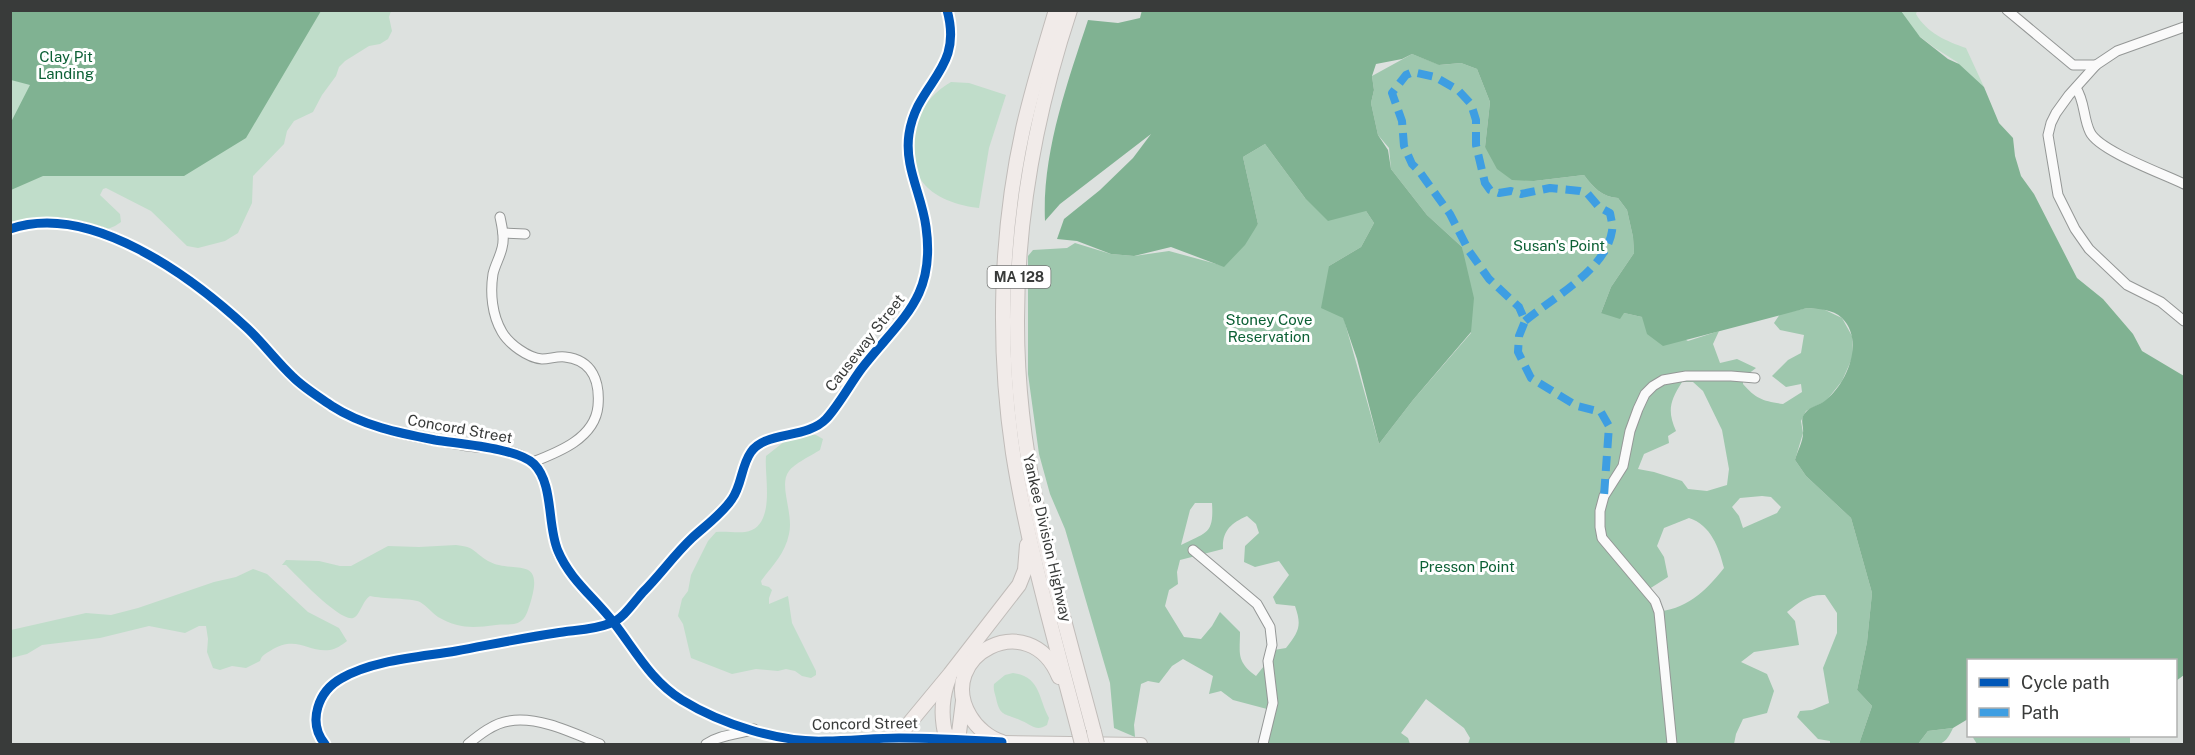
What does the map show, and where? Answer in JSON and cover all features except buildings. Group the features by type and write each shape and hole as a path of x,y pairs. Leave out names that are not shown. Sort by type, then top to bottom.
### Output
{"highway":[{"name":"Yankee Division Highway","path":"1056,10 1032,91 1012,190 1004,272 1004,351 1014,454 1030,540 1080,738"},
{"name":"Yankee Division Highway","path":"1070,10 1046,93 1030,169 1020,246 1018,342 1022,413 1033,484 1095,738"},
{"path":"897,738 1015,590 1025,570 1027,544 1014,454"},
{"path":"950,674 943,705 943,720 945,733 953,739 959,733 966,671 980,652 1002,642 1013,641 1029,644 1044,652 1057,670 1080,738"},
{"path":"963,698 977,726 1002,742"}],"main road":[{"name":"Concord Street","path":"1002,742 1141,744"}],"street":[{"name":"Causeway Street","path":"614,623 669,562 733,498 752,450 765,442 808,430 826,419 862,368 912,308 923,284 929,262 926,225 909,167 907,150 915,108 938,75 950,51 952,36 947,10"},
{"path":"2007,10 2073,65 2096,65"},
{"path":"2184,27 2116,51 2096,65 2056,113 2048,135 2058,195 2075,229 2089,249 2127,285 2161,302 2184,321"},
{"path":"2073,65 2076,88 2082,99 2091,135 2115,153 2184,184"},
{"path":"500,217 503,248 494,273 491,294 494,314 503,334 524,353 541,359 563,357 576,359 589,366 597,377 599,399 597,417 588,432 558,452 533,462"},
{"name":"Concord Street","path":"10,229 48,224 85,228 115,236 161,263 210,298 248,329 294,379 341,411 375,427 432,440 514,453 533,462 544,480 552,534 564,565 614,623 650,672 683,701 730,723 793,740 825,742 897,738 1002,742"},
{"path":"503,233 525,234"},
{"path":"1671,744 1659,612 1655,601 1602,538 1600,511 1604,496 1623,466 1630,431 1638,409 1645,394 1653,386 1673,377 1755,378"},
{"path":"1193,550 1257,604 1270,627 1272,645 1268,661 1273,703 1263,744"},
{"path":"325,744 317,730 317,708 325,692 340,678 390,662 614,623"},
{"path":"468,744 480,734 507,721 530,721 551,726 600,744"},
{"path":"706,744 725,735 741,734 754,729"}],"green space":[{"name":"Clay Pit Landing","path":"10,11 391,11 389,17 392,31 388,39 380,44 369,46 345,61 339,67 336,76 313,112 294,121 287,131 284,144 253,176 252,203 238,233 225,241 198,248 187,246 151,211 106,188 100,195 120,214 121,222 105,230 26,222 11,224"},
{"path":"1886,11 1917,11 1916,14 1920,21 1931,31 1966,48 1984,87 1971,79 1957,62"},
{"path":"1412,54 1440,65 1461,63 1477,69 1490,102 1485,147 1534,181 1584,175 1598,191 1618,198 1627,210 1634,253 1611,287 1601,313 1624,313 1642,317 1688,341 1719,331 1713,344 1720,363 1737,359 1756,368 1743,378 1743,384 1760,398 1783,404 1802,392 1801,384 1786,387 1772,376 1788,360 1801,353 1804,335 1780,330 1774,323 1780,314 1807,308 1823,309 1842,318 1852,336 1853,356 1842,381 1826,401 1806,411 1801,421 1803,433 1795,460 1806,476 1851,518 1872,593 1867,642 1857,690 1872,706 1859,744 1830,744 1830,741 1818,739 1797,717 1800,711 1812,710 1829,703 1823,668 1837,633 1837,613 1825,595 1809,597 1787,612 1795,621 1799,645 1754,652 1741,662 1767,674 1774,691 1767,713 1743,719 1734,744 1468,744 1470,738 1464,728 1426,699 1401,733 1408,738 1410,744 1259,744 1267,709 1233,700 1221,691 1209,694 1213,676 1183,659 1172,666 1159,683 1148,681 1141,684 1134,725 1135,737 1114,728 1110,683 1065,529 1050,494 1039,454 1028,374 1028,256 1033,250 1067,248 1075,243 1111,254 1134,256 1169,251 1224,266 1258,224 1243,157 1265,144 1305,198 1366,211 1374,223 1361,247 1329,266 1379,444 1413,400 1471,333 1462,247 1427,215 1391,169 1389,148 1378,135 1371,103 1374,90 1372,76","holes":["1682,382 1693,382 1703,391 1722,430 1729,469 1727,485 1707,491 1688,489 1682,481 1638,469 1644,454 1669,443 1668,436 1676,431 1671,418 1671,406","1771,497 1781,507 1777,513 1743,528 1739,516 1732,507 1740,498","1195,503 1212,503 1212,521 1207,531 1181,545 1190,510","1247,516 1256,524 1259,533 1245,546 1244,562 1255,567 1279,561 1289,575 1273,597 1276,604 1295,606 1299,624 1286,648 1274,650 1256,676 1242,661 1240,632 1220,612 1201,639 1184,637 1165,606 1169,590 1178,584 1177,572 1180,560 1223,549 1226,532 1236,522","1689,518 1697,521 1713,538 1724,568 1710,585 1685,604 1654,612 1651,603 1645,597 1646,591 1668,577 1664,557 1657,546 1664,528"]},
{"path":"951,82 969,83 1006,95 989,148 979,208 955,203 932,192 918,175 914,159 917,120 931,98"},
{"path":"809,434 823,439 820,450 795,465 786,477 785,492 790,517 789,534 781,554 761,581 762,585 772,590 769,604 788,596 792,623 816,675 811,678 786,669 778,671 756,669 732,674 691,658 683,624 678,616 682,599 688,591 691,575 708,541 716,532 745,532 755,528 762,521 767,500 766,456 785,441"},
{"path":"456,545 471,549 498,565 530,572 534,578 534,588 528,611 521,621 514,624 466,627 438,617 420,602 370,596 355,617 347,617 329,606 286,565 282,565 286,560 319,561 351,566 388,546"},
{"path":"253,569 267,574 308,612 339,628 347,641 330,650 295,644 279,646 263,656 260,661 246,668 232,666 220,670 213,668 207,652 206,626 199,626 185,633 149,626 100,638 42,645 27,654 11,658 11,630 86,613 111,615 236,577"},
{"path":"1013,673 1022,675 1034,684 1049,718 1047,725 1040,728 1034,727 999,709 994,684 1005,675"},
{"path":"1953,728 1947,739 1940,744 1918,744 1928,731"},
{"path":"1973,737 2130,737 2130,744 1977,744"}],"shaded area":[{"path":"11,10 321,11 246,138 184,176 43,176 11,190 11,122 30,85 11,80"},
{"path":"1142,10 1901,11 1920,37 1948,59 1959,64 1984,87 1999,123 2013,138 2021,176 2034,194 2077,278 2103,299 2133,334 2142,351 2184,376 2184,675 2177,680 2177,659 1967,659 1967,720 1953,728 1928,731 1918,744 1859,744 1872,706 1857,690 1867,642 1872,593 1851,518 1806,476 1795,460 1803,436 1804,415 1810,408 1834,393 1846,373 1853,350 1849,327 1842,318 1834,313 1807,308 1663,346 1647,334 1642,317 1624,313 1620,319 1601,313 1611,287 1634,253 1627,210 1618,198 1598,191 1584,175 1534,181 1512,180 1497,169 1485,147 1490,102 1477,69 1461,63 1439,65 1412,54 1402,59 1376,64 1372,76 1374,90 1371,103 1378,135 1388,150 1391,169 1427,215 1462,247 1474,298 1471,332 1379,444 1357,359 1343,318 1321,308 1329,266 1361,247 1374,223 1366,211 1328,221 1305,198 1265,144 1243,157 1258,224 1245,245 1224,267 1171,247 1134,256 1111,254 1077,241 1057,239 1064,219 1100,190 1133,158 1151,134 1060,204 1045,221 1045,195 1057,119 1088,20 1118,23 1140,18"}],"marked path":[{"path":"1525,321 1576,282 1600,258 1608,245 1612,231 1610,213 1599,207 1587,193 1580,191 1550,188 1521,194 1511,191 1499,193 1490,190 1485,183 1476,145 1476,120 1471,104 1458,90 1435,77 1413,72 1406,75 1392,93 1402,121 1404,146 1412,164 1450,214 1469,251 1489,279 1519,307 1525,321 1519,336 1518,352 1531,378 1577,406 1601,412 1609,426 1604,496"}],"cycle path":[{"path":"325,744 320,735 316,717 321,699 334,684 354,672 397,660 591,628 620,618 685,545 728,504 738,488 745,463 757,445 808,430 826,419 862,368 902,320 920,290 926,272 928,251 926,227 911,169 908,146 914,116 945,62 951,31 947,10"},
{"path":"10,229 41,223 73,225 106,235 138,249 198,287 253,334 297,381 344,413 369,424 395,431 435,440 502,450 534,464 545,483 552,530 558,551 569,571 607,614 661,684 697,709 751,730 808,741 912,738 1002,742"}],"park label":[{"name":"Susan's Point","path":"1559,246"},
{"name":"Stoney Cove Reservation","path":"1269,328"},
{"name":"Presson Point","path":"1467,567"}]}
